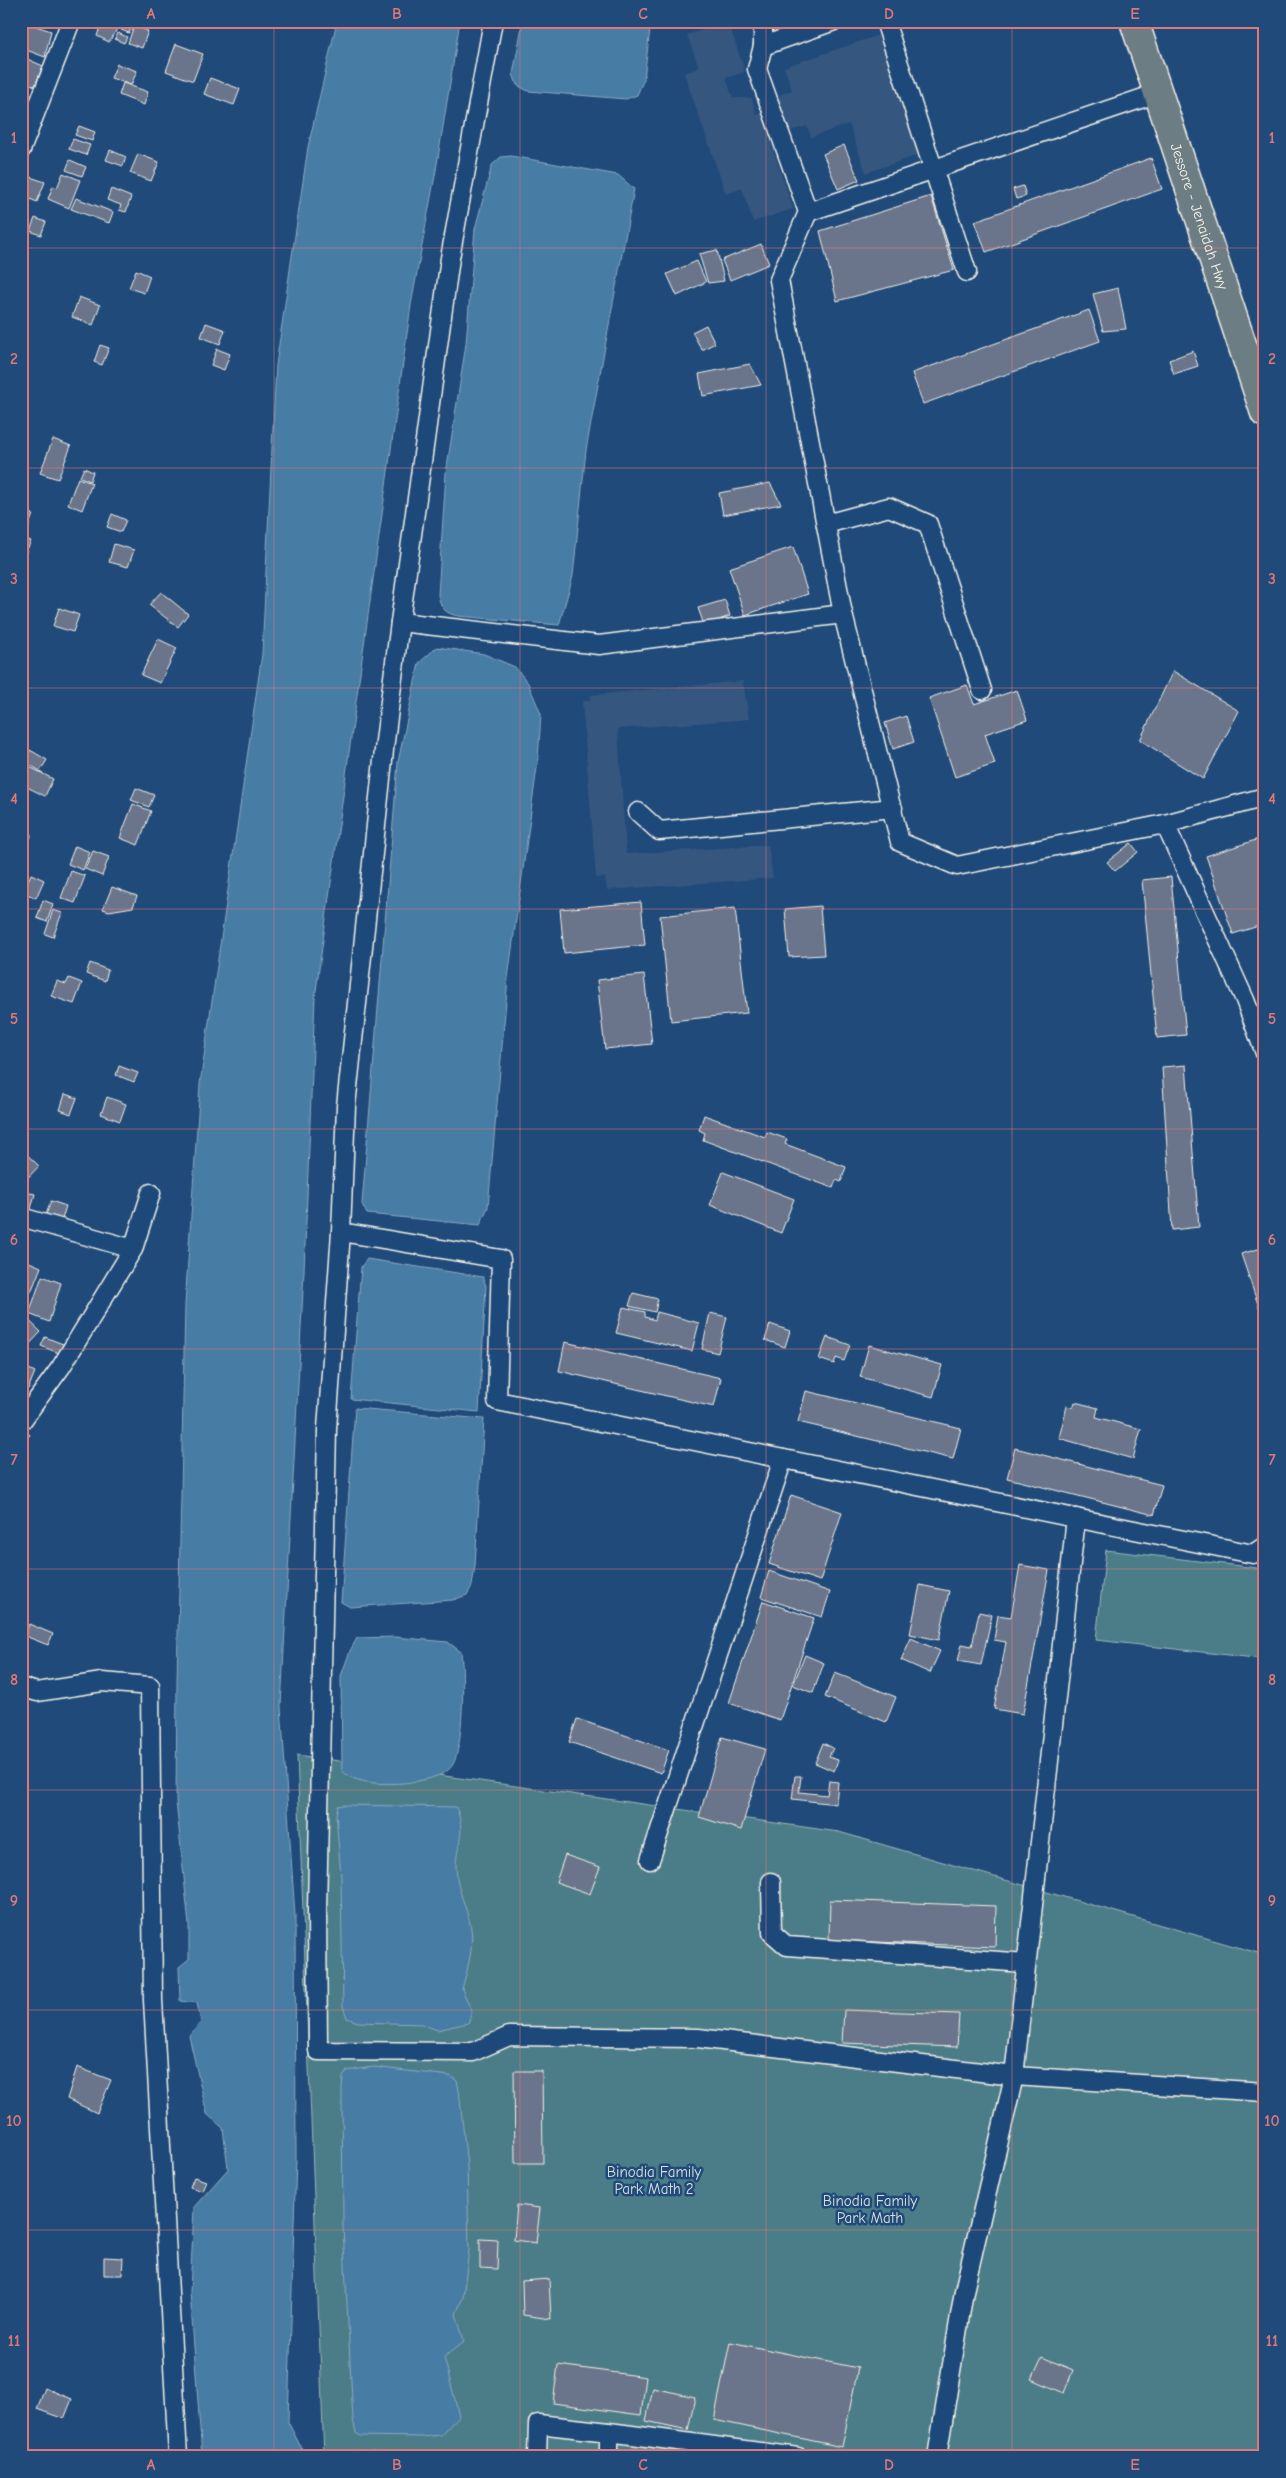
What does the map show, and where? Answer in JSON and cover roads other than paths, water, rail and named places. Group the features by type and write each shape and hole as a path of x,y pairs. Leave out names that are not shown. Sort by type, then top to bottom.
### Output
{"highway":[{"name":"Jessore - Jenaidah Hwy","path":"1134,21 1265,413"}],"street":[{"path":"21,150 71,21"},
{"path":"493,21 450,258 400,622 384,751 346,1106 342,1232 327,1429 317,1910 318,2051 473,2052 509,2036 698,2038 1014,2076 1265,2092"},
{"path":"763,21 763,46 757,69 808,212 779,280 844,614 900,842 957,866 1165,824 1265,797"},
{"path":"763,46 834,21"},
{"path":"885,21 967,272"},
{"path":"808,212 1158,93"},
{"path":"826,524 889,507 928,524 982,690"},
{"path":"400,622 599,645 844,614"},
{"path":"638,812 659,831 893,808"},
{"path":"1165,824 1245,1000 1265,1053"},
{"path":"21,1422 61,1367 132,1249 151,1193"},
{"path":"21,1217 132,1249"},
{"path":"342,1232 501,1259 497,1401 1254,1554 1265,1546"},
{"path":"650,1860 783,1459"},
{"path":"938,2457 964,2291 1014,2076 1076,1518"},
{"path":"21,1687 37,1692 102,1682 150,1686 153,2000 178,2457"},
{"path":"771,1882 772,1933 787,1946 1026,1964"},
{"path":"537,2457 538,2424 798,2457"},
{"path":"609,2432 609,2457"}],"park label":[{"name":"Binodia Family Park Math 2","path":"654,2180"},
{"name":"Binodia Family Park Math","path":"870,2210"}]}
